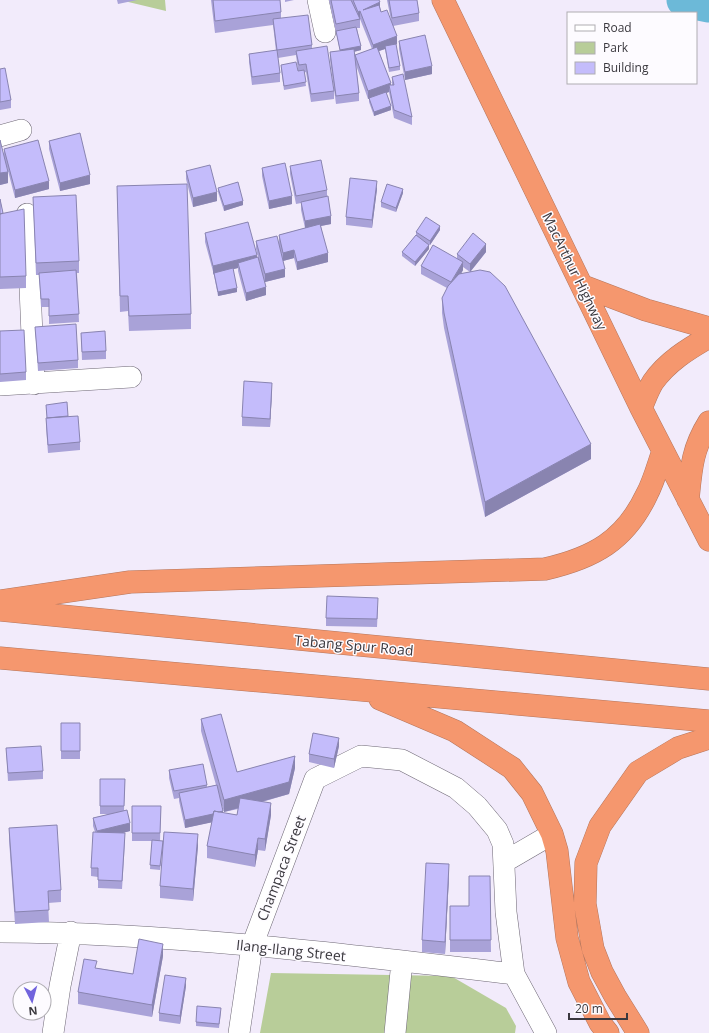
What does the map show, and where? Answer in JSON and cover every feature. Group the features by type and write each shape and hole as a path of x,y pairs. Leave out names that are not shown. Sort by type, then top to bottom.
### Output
{"highway":[{"name":"MacArthur Highway","path":"443,0 641,408 709,540"},
{"path":"583,286 646,310 709,328"},
{"path":"641,408 653,382 663,370 677,357 709,337"},
{"path":"688,500 692,459 701,435 709,422"},
{"path":"0,601 130,582 545,569 574,562 596,552 613,540 632,518 647,494 663,451"},
{"name":"Tabang Spur Road","path":"0,610 709,679"},
{"path":"0,658 709,721"},
{"path":"363,691 455,731 512,768 532,793 552,834 557,851 567,938 579,982 600,1022 608,1033"},
{"path":"638,1033 602,972 593,949 585,904 586,863 600,826 638,772 678,748 709,738"}],"street":[{"path":"318,0 325,32"},
{"path":"0,136 21,130"},
{"path":"27,214 34,384"},
{"path":"0,385 131,377"},
{"name":"Champaca Street","path":"239,1033 252,946 315,779 361,756 402,760 456,788 478,806 497,830 503,844 506,912 514,974"},
{"path":"504,862 552,834"},
{"name":"Ilang-Ilang Street","path":"0,932 71,932 252,946 514,974"},
{"path":"54,1033 60,986 71,932"},
{"path":"395,1033 402,961"},
{"path":"514,974 541,1029"}],"green space":[{"path":"120,0 165,0 166,11"},
{"path":"271,973 451,976 506,1008 516,1026 515,1033 260,1033"}],"building":[{"path":"213,0 280,0 281,12 215,21"},
{"path":"331,0 351,0 360,19 336,24"},
{"path":"353,0 379,0 380,2 363,10 379,5 381,12 387,10 397,36 373,45 360,11 358,12"},
{"path":"389,0 417,0 419,13 392,18"},
{"path":"308,15 312,45 277,50 273,19"},
{"path":"356,27 361,46 340,50 336,31"},
{"path":"425,35 432,66 405,72 399,41"},
{"path":"396,44 400,66 389,68 385,46"},
{"path":"327,46 334,91 311,94 306,64 299,65 296,51"},
{"path":"377,47 391,83 368,91 355,55"},
{"path":"354,49 359,93 336,96 330,52"},
{"path":"277,50 280,73 252,77 249,54"},
{"path":"296,62 298,71 304,70 306,82 284,86 281,65"},
{"path":"5,68 11,100 0,102 0,69"},
{"path":"403,74 412,117 394,110 389,85 394,85 392,77"},
{"path":"386,92 391,106 374,112 369,98"},
{"path":"80,133 90,175 60,183 49,141"},
{"path":"0,140 8,172 0,173"},
{"path":"38,140 49,181 15,190 4,149"},
{"path":"321,160 327,190 296,196 290,166"},
{"path":"285,163 292,196 269,201 262,168"},
{"path":"210,165 217,192 193,198 186,171"},
{"path":"350,178 377,181 372,220 346,217"},
{"path":"238,182 243,201 224,206 218,188"},
{"path":"187,184 191,314 129,316 128,296 120,296 117,186"},
{"path":"387,184 403,189 396,208 381,202"},
{"path":"76,195 79,261 36,263 33,197"},
{"path":"328,196 331,216 305,221 301,202"},
{"path":"0,199 3,213 0,214"},
{"path":"24,209 26,276 0,277 0,214"},
{"path":"426,217 440,226 430,241 416,232"},
{"path":"248,222 257,255 213,266 205,233"},
{"path":"320,224 328,253 297,262 294,250 283,253 279,235"},
{"path":"473,233 486,244 470,264 457,254"},
{"path":"416,235 429,245 415,262 402,252"},
{"path":"277,236 285,269 265,274 256,241"},
{"path":"433,245 463,262 451,282 421,266"},
{"path":"258,257 266,287 246,293 238,263"},
{"path":"233,268 237,288 218,292 214,273"},
{"path":"76,270 79,314 49,316 49,299 41,299 39,273"},
{"path":"480,270 490,272 505,286 591,444 485,502 442,298 448,286 459,274"},
{"path":"76,324 78,360 38,363 35,327"},
{"path":"24,330 26,372 0,374 0,331"},
{"path":"105,331 106,351 82,352 81,333"},
{"path":"244,381 272,383 270,419 242,417"},
{"path":"67,402 68,416 47,418 46,405"},
{"path":"78,416 80,442 48,445 46,418"},
{"path":"327,596 378,598 377,619 326,618"},
{"path":"221,714 237,772 295,756 289,782 224,800 201,719"},
{"path":"61,723 80,723 80,751 61,751"},
{"path":"313,733 339,738 334,759 309,754"},
{"path":"41,746 43,771 8,773 6,748"},
{"path":"203,764 207,785 174,791 169,770"},
{"path":"100,779 125,779 124,806 100,806"},
{"path":"217,785 223,811 214,811 213,814 185,820 179,793"},
{"path":"240,798 271,803 265,839 258,838 255,855 207,846 214,811 237,815"},
{"path":"132,806 161,806 160,833 132,833"},
{"path":"127,810 130,823 97,831 93,818"},
{"path":"57,825 61,890 48,891 49,910 15,912 9,828"},
{"path":"93,832 125,833 122,881 98,880 98,868 91,868"},
{"path":"164,832 198,834 193,889 160,886"},
{"path":"152,840 163,841 160,866 150,865"},
{"path":"426,863 449,864 445,942 422,940"},
{"path":"469,876 490,876 491,940 450,940 450,906 469,906"},
{"path":"139,939 163,944 152,1005 78,992 84,959 97,961 95,968 133,974"},
{"path":"165,975 186,978 180,1016 159,1013"},
{"path":"197,1006 221,1008 219,1024 196,1022"}],"waterway":[{"path":"684,0 709,5"}]}
